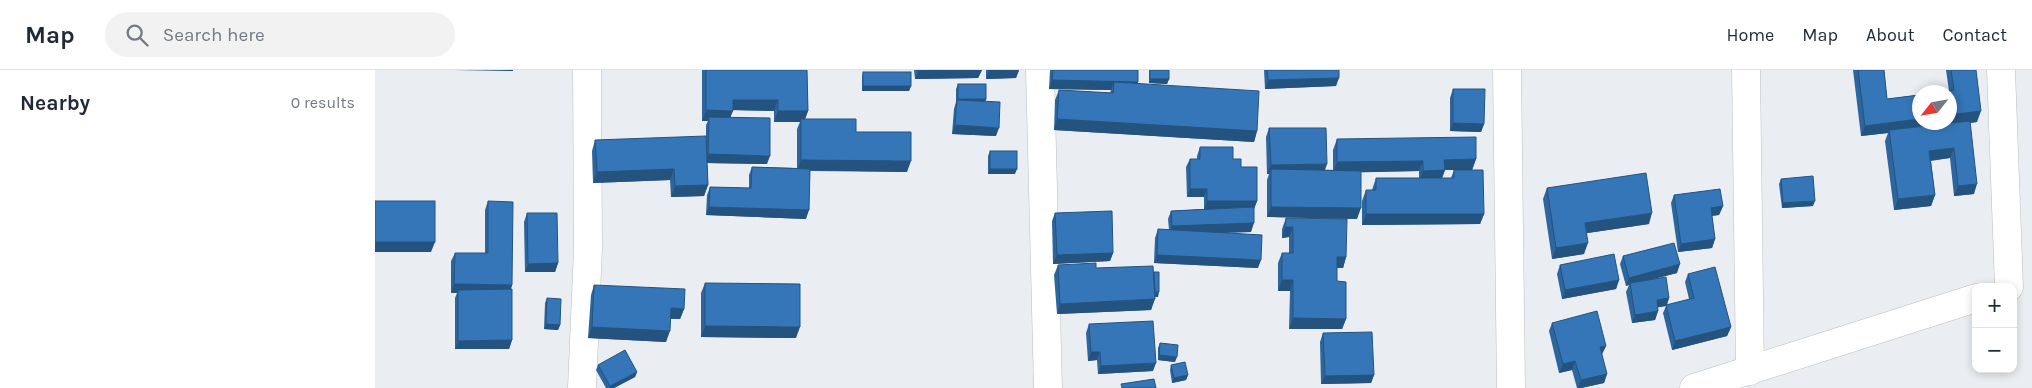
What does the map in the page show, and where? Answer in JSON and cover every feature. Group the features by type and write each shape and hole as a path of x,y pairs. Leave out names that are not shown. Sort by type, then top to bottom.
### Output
{"street":[{"path":"583,388 588,248 587,70"},
{"path":"1040,70 1048,388"},
{"path":"1507,70 1511,388"},
{"path":"1746,70 1750,371"},
{"path":"2001,70 2010,283"},
{"path":"2017,285 2032,280"},
{"path":"1694,388 1972,299"}],"building":[{"path":"706,70 807,70 808,111 778,111 778,100 733,100 733,111 706,110"},
{"path":"918,70 978,70 918,71"},
{"path":"1053,70 1138,70 1138,82 1052,80"},
{"path":"1150,70 1169,70 1169,79 1150,79"},
{"path":"1267,70 1339,70 1339,78 1268,80"},
{"path":"1858,70 1884,70 1887,99 1912,96 1912,120 1865,126"},
{"path":"1951,70 1976,70 1981,111 1957,114 1957,85 1953,85"},
{"path":"863,72 911,72 911,86 863,86"},
{"path":"1114,82 1259,91 1257,131 1057,119 1059,90 1113,93"},
{"path":"958,84 986,84 986,99 958,99"},
{"path":"1453,89 1485,89 1484,124 1453,123"},
{"path":"957,100 1000,102 999,128 955,125"},
{"path":"709,117 770,118 770,156 708,154"},
{"path":"801,119 856,119 856,132 911,132 911,161 801,160"},
{"path":"1970,121 1977,184 1958,186 1954,148 1929,151 1935,195 1898,199 1889,130 1912,127 1912,130 1957,130 1957,122"},
{"path":"1269,128 1326,128 1327,164 1271,165"},
{"path":"706,136 708,185 675,186 674,169 597,172 595,140"},
{"path":"1476,137 1476,159 1444,160 1445,170 1423,171 1423,161 1337,162 1337,139"},
{"path":"1200,147 1233,147 1233,159 1241,159 1241,167 1257,167 1257,201 1207,201 1207,189 1190,189 1190,159 1200,159"},
{"path":"990,151 1017,151 1017,169 990,169"},
{"path":"752,167 810,169 809,210 709,207 710,187 751,188"},
{"path":"1271,169 1361,171 1361,208 1271,207"},
{"path":"1454,170 1483,170 1484,214 1366,214 1366,190 1376,190 1376,178 1454,178"},
{"path":"1646,173 1652,213 1585,223 1588,243 1556,248 1547,188"},
{"path":"1813,176 1815,201 1783,203 1781,179"},
{"path":"1720,189 1723,206 1711,208 1715,239 1681,244 1674,195"},
{"path":"375,201 435,201 435,242 375,242"},
{"path":"488,201 513,202 512,285 454,284 455,253 488,253"},
{"path":"1254,207 1254,223 1172,226 1171,211"},
{"path":"1112,211 1113,253 1057,255 1055,213"},
{"path":"527,213 557,213 558,263 528,264"},
{"path":"1286,218 1347,219 1346,257 1337,257 1337,281 1346,282 1346,319 1293,318 1293,280 1282,280 1282,253 1293,253 1293,227 1285,227"},
{"path":"1158,229 1262,235 1261,260 1157,255"},
{"path":"1674,243 1680,264 1629,278 1623,256"},
{"path":"1614,254 1619,280 1565,290 1560,265"},
{"path":"1096,263 1096,268 1153,266 1155,299 1060,304 1058,265"},
{"path":"1715,267 1731,327 1675,341 1666,305 1694,298 1688,274"},
{"path":"1154,272 1159,272 1159,292 1155,292"},
{"path":"1666,277 1669,298 1657,300 1658,311 1635,315 1630,283"},
{"path":"705,283 800,284 800,327 705,326"},
{"path":"594,285 685,289 684,309 671,308 670,331 592,327"},
{"path":"512,289 512,340 458,341 458,290"},
{"path":"547,298 561,299 560,325 546,324"},
{"path":"1597,311 1606,346 1600,347 1607,374 1581,380 1575,361 1563,364 1552,323"},
{"path":"1153,321 1156,363 1101,366 1100,352 1091,352 1089,324"},
{"path":"1372,332 1374,375 1325,376 1323,333"},
{"path":"1160,343 1178,345 1177,357 1159,355"},
{"path":"625,350 637,372 610,386 598,365"},
{"path":"1185,362 1188,375 1174,378 1171,365"},
{"path":"1154,379 1156,388 1122,388 1121,384"}]}
